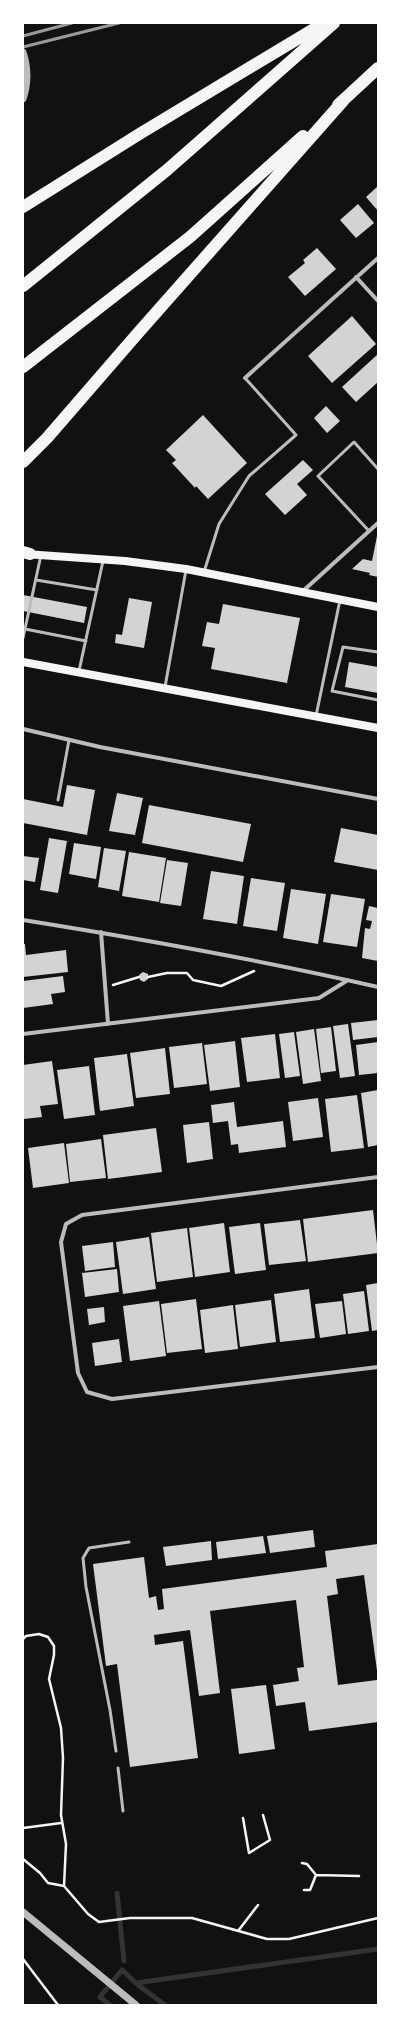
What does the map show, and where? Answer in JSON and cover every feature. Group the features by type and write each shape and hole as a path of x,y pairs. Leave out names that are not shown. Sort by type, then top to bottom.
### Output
{"highway":[{"path":"23,207 141,133 324,23"},
{"path":"23,286 167,170 334,23"},
{"path":"23,366 190,237 378,68"},
{"path":"23,462 47,438 343,101"}],"main road":[{"path":"29,553 104,559 186,569 378,607"},
{"path":"23,662 378,728"}],"street":[{"path":"23,52 26,62 27,78 23,99"},
{"path":"245,378 378,258"},
{"path":"356,277 378,301"},
{"path":"303,591 378,523"},
{"path":"23,729 69,740 378,799"},
{"path":"23,920 101,932 378,986"},
{"path":"101,932 108,1024"},
{"path":"23,1034 319,998 348,980"},
{"path":"378,1177 82,1215 66,1224 61,1242 78,1373 87,1392 112,1399 378,1367"},
{"path":"23,1912 134,2003"}],"lane":[{"path":"204,572 219,524 250,476 296,435 245,378"},
{"path":"369,531 318,476 354,442 378,469"},
{"path":"23,638 36,580 29,553"},
{"path":"78,672 104,559"},
{"path":"164,688 186,569"},
{"path":"36,580 97,590"},
{"path":"316,716 340,600"},
{"path":"25,629 86,640"},
{"path":"378,652 343,647 332,691 378,700"},
{"path":"58,800 69,740"},
{"path":"116,1751 110,1710 86,1587 83,1558 89,1548 129,1542"},
{"path":"118,1768 123,1812"}],"path":[{"path":"148,977 167,973 187,973 193,980 221,986 270,964"},
{"path":"105,986 124,983 139,977"},
{"path":"23,1638 26,1636 39,1634 48,1637 54,1646 54,1655 49,1679 61,1728 63,1758 62,1823 66,1844 64,1886"},
{"path":"243,1818 250,1853 270,1840 264,1815"},
{"path":"23,1828 62,1823"},
{"path":"23,1859 40,1873 48,1883 64,1886 88,1914 99,1922 130,1918 192,1918 267,1939 289,1939 378,1918"},
{"path":"302,1863 307,1864 316,1874 359,1876"},
{"path":"304,1890 310,1890 316,1874"},
{"path":"238,1931 258,1905"},
{"path":"23,1959 58,2005"}],"building":[{"path":"378,186 378,211 366,197"},
{"path":"358,204 374,223 356,238 340,220"},
{"path":"317,248 336,269 305,296 288,277 305,263 303,260"},
{"path":"352,316 376,344 332,383 308,356"},
{"path":"378,354 378,382 356,402 342,387"},
{"path":"326,406 340,421 327,433 314,418"},
{"path":"203,415 247,463 208,499 196,486 195,488 172,463 176,460 166,450"},
{"path":"303,460 313,470 297,484 307,495 285,515 265,494"},
{"path":"377,536 378,577 369,575 370,573 352,569 363,559 372,561"},
{"path":"23,595 87,607 84,623 23,611"},
{"path":"129,598 152,602 144,648 115,643 116,634 122,635"},
{"path":"223,604 300,618 287,683 211,669 215,648 202,646 207,622 219,624"},
{"path":"349,662 378,667 378,693 345,687"},
{"path":"67,785 95,790 87,835 23,823 23,799 63,807"},
{"path":"117,793 143,798 135,835 109,831"},
{"path":"149,805 251,824 243,862 142,843"},
{"path":"341,828 378,835 378,870 334,862"},
{"path":"49,838 67,841 58,893 40,890"},
{"path":"74,843 101,847 96,879 69,874"},
{"path":"104,848 126,851 119,891 98,887"},
{"path":"129,852 166,858 159,902 122,896"},
{"path":"23,856 39,858 35,882 23,880"},
{"path":"167,860 188,863 181,906 160,903"},
{"path":"211,871 244,876 237,924 203,919"},
{"path":"251,878 285,883 277,931 243,926"},
{"path":"291,889 326,894 318,944 283,938"},
{"path":"331,894 365,899 357,947 323,942"},
{"path":"369,906 378,908 378,961 362,958 365,928 370,929 372,921 366,920"},
{"path":"23,944 25,944 26,955 66,950 68,972 23,977"},
{"path":"143,972 148,974 148,979 144,982 140,980 139,975"},
{"path":"63,976 65,992 51,994 53,1004 23,1008 23,981"},
{"path":"378,1020 378,1037 353,1040 351,1023"},
{"path":"348,1024 355,1076 340,1078 333,1026"},
{"path":"331,1027 336,1071 321,1073 316,1029"},
{"path":"314,1029 321,1081 303,1084 296,1032"},
{"path":"294,1032 300,1076 285,1078 279,1034"},
{"path":"275,1034 280,1078 247,1082 241,1038"},
{"path":"235,1041 240,1087 210,1091 204,1045"},
{"path":"378,1042 378,1073 359,1075 356,1045"},
{"path":"202,1043 207,1084 174,1088 169,1047"},
{"path":"165,1048 170,1094 136,1098 130,1053"},
{"path":"127,1054 134,1106 100,1111 94,1058"},
{"path":"52,1061 58,1104 40,1106 42,1117 24,1119 23,1065"},
{"path":"89,1066 95,1115 64,1119 57,1070"},
{"path":"378,1090 378,1145 368,1147 361,1093"},
{"path":"357,1095 364,1148 331,1152 325,1099"},
{"path":"318,1098 323,1137 293,1141 288,1102"},
{"path":"234,1102 237,1127 283,1121 286,1147 239,1153 238,1144 231,1145 228,1121 213,1123 211,1105"},
{"path":"209,1122 213,1159 187,1163 183,1125"},
{"path":"156,1128 162,1172 108,1179 103,1135"},
{"path":"101,1139 106,1178 70,1182 66,1144"},
{"path":"64,1143 69,1183 33,1188 28,1148"},
{"path":"373,1210 378,1253 308,1262 303,1219"},
{"path":"300,1220 306,1261 269,1265 264,1224"},
{"path":"224,1223 230,1272 195,1277 189,1228"},
{"path":"260,1223 266,1270 235,1274 229,1227"},
{"path":"187,1228 193,1277 157,1282 151,1233"},
{"path":"149,1237 156,1289 123,1294 116,1242"},
{"path":"113,1242 115,1267 85,1271 82,1246"},
{"path":"117,1269 119,1292 85,1297 82,1273"},
{"path":"378,1283 378,1330 372,1331 366,1285"},
{"path":"309,1289 315,1338 280,1342 274,1294"},
{"path":"364,1291 369,1331 348,1334 343,1294"},
{"path":"196,1299 202,1349 167,1353 161,1304"},
{"path":"271,1300 276,1342 240,1347 235,1305"},
{"path":"159,1301 166,1356 130,1361 123,1306"},
{"path":"342,1301 346,1334 320,1338 315,1304"},
{"path":"233,1305 238,1349 205,1353 200,1310"},
{"path":"104,1307 105,1322 89,1325 87,1309"},
{"path":"119,1339 122,1362 95,1366 92,1343"},
{"path":"313,1530 315,1547 270,1553 267,1536"},
{"path":"263,1536 266,1553 218,1559 216,1542"},
{"path":"211,1541 212,1560 166,1566 163,1547"},
{"path":"378,1544 378,1678 364,1575 336,1579 338,1594 327,1596 338,1685 377,1680 378,1722 309,1731 305,1702 276,1706 273,1685 299,1681 297,1668 304,1667 296,1600 210,1611 220,1693 199,1696 190,1630 154,1635 155,1645 183,1641 198,1758 130,1767 117,1664 106,1666 93,1564 144,1557 149,1598 156,1596 158,1610 164,1609 162,1589 327,1567 325,1551"},
{"path":"266,1685 275,1749 239,1754 231,1689"}],"waterway":[{"path":"117,1893 124,1961"},
{"path":"136,1983 378,1949"},
{"path":"110,2005 100,1997 122,1970 138,1985 165,2005"}],"railway":[{"path":"23,36 72,23"},
{"path":"23,47 119,23"}]}
